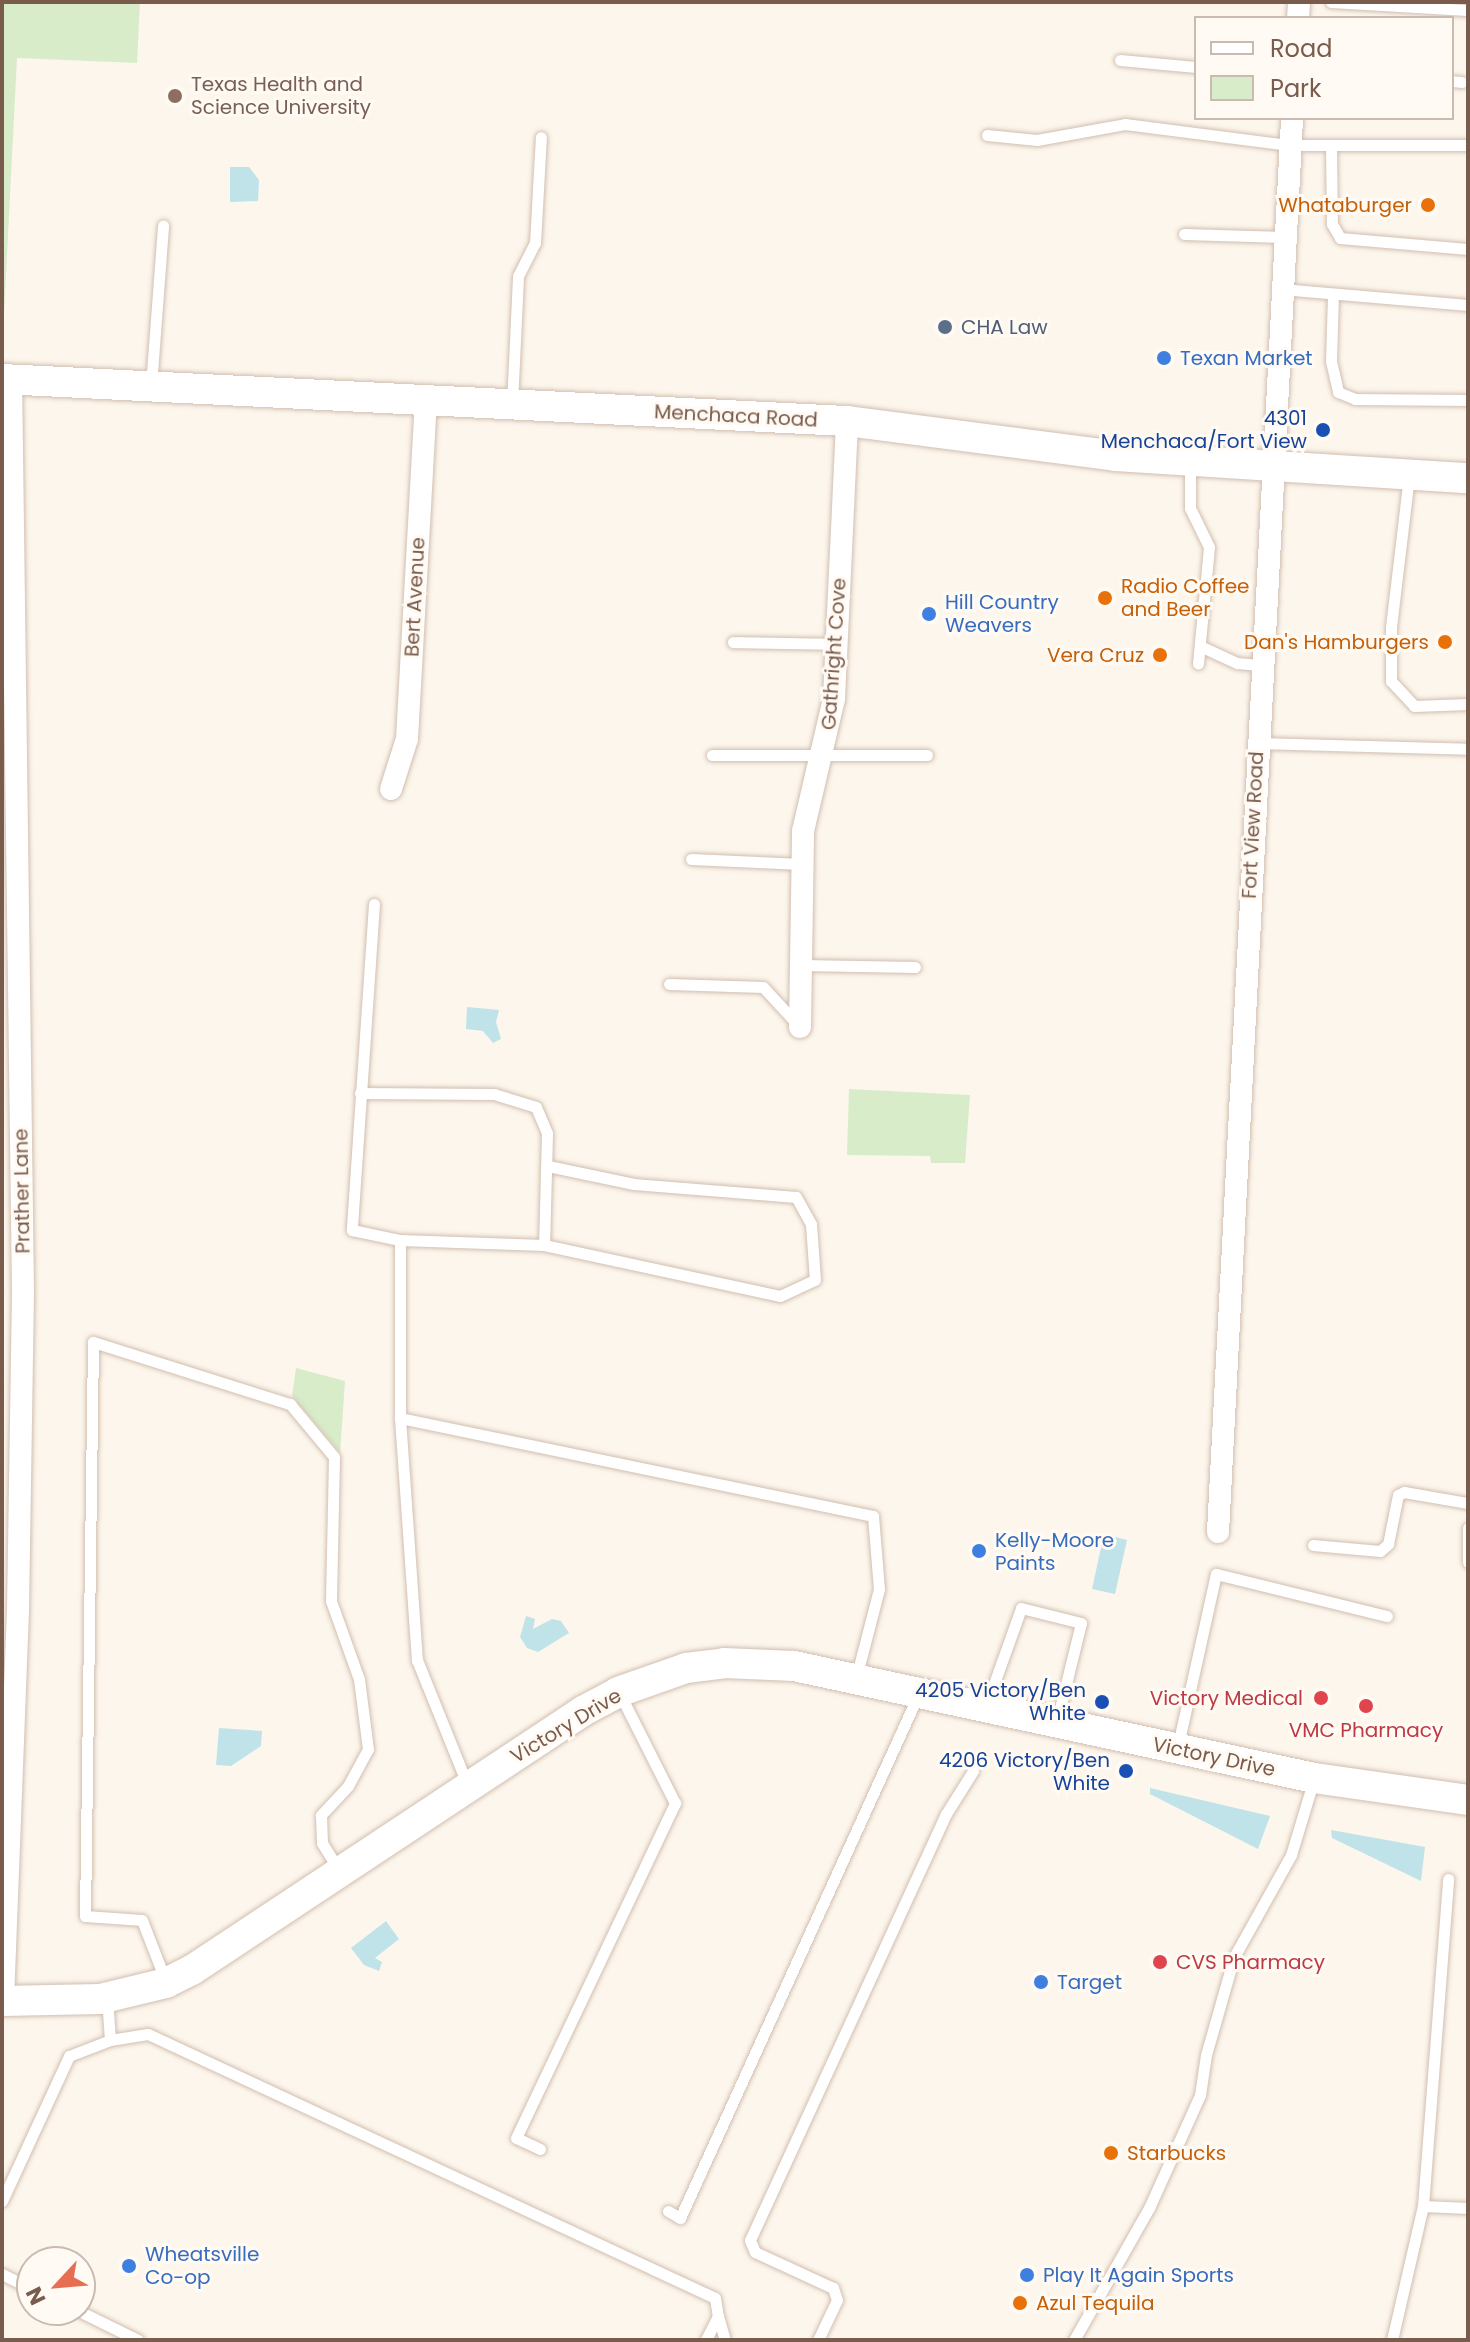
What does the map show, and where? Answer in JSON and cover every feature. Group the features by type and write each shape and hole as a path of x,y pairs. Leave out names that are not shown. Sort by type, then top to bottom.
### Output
{"street":[{"name":"Fort View Road","path":"1218,1532 1274,468 1280,288 1292,120"},
{"name":"Menchaca Road","path":"6,380 847,421 996,443 1190,462 1468,478"},
{"name":"Prather Lane","path":"3,2001 18,1611 12,1289 6,380"},
{"name":"Bert Avenue","path":"391,789 407,739 426,402"},
{"name":"Gathright Cove","path":"800,1027 802,864 807,797 831,726 847,421"},
{"name":"Victory Drive","path":"3,2001 106,1997 166,1983 618,1692 686,1668 724,1663 794,1666 1314,1778 1468,1800"}],"lane":[{"path":"1331,2 1467,10"},
{"path":"1120,60 1194,67"},
{"path":"987,135 1037,140 1125,124 1290,145 1468,145"},
{"path":"512,405 518,276 535,243 541,137"},
{"path":"1331,145 1332,224 1340,238 1468,249"},
{"path":"151,387 163,225"},
{"path":"1184,234 1284,237"},
{"path":"1280,288 1468,305"},
{"path":"1333,295 1332,382 1338,392 1355,399 1468,400"},
{"path":"1190,462 1190,508 1209,547 1198,663"},
{"path":"1409,475 1391,628 1391,681 1414,706 1468,704"},
{"path":"733,642 837,644"},
{"path":"1200,646 1237,663 1262,665"},
{"path":"1258,743 1467,748"},
{"path":"712,755 822,756 850,752 927,755"},
{"path":"691,859 802,864"},
{"path":"374,904 352,1230 400,1240 544,1245 780,1296 815,1280 811,1224 796,1197 634,1184 548,1166"},
{"path":"800,965 915,967"},
{"path":"669,984 763,987 800,1027"},
{"path":"360,1093 494,1094 519,1100 544,1117 548,1166 544,1245"},
{"path":"400,1240 400,1418 417,1660 468,1787"},
{"path":"166,1983 142,1920 85,1916 93,1342 290,1404 334,1457 331,1601 359,1679 368,1749 348,1786 321,1815 322,1843 340,1872"},
{"path":"400,1418 873,1516 879,1589 855,1679"},
{"path":"1313,1545 1380,1551 1388,1544 1398,1495 1404,1492 1468,1503"},
{"path":"1468,1528 1468,1562"},
{"path":"1177,1750 1216,1574 1387,1616"},
{"path":"986,1707 1021,1608 1081,1623 1057,1723"},
{"path":"540,2149 516,2138 675,1803 618,1692"},
{"path":"668,2211 680,2218 919,1692"},
{"path":"818,2340 837,2300 833,2288 755,2252 750,2240 946,1814 973,1771"},
{"path":"1074,2340 1149,2208 1200,2095 1206,2055 1234,1957 1291,1855 1314,1778"},
{"path":"1392,2340 1423,2206 1448,1879"},
{"path":"106,1997 110,2040"},
{"path":"2,2201 69,2056 110,2040 148,2034 715,2298 725,2340"},
{"path":"1423,2206 1468,2208"},
{"path":"706,2340 718,2316"},
{"path":"96,2319 138,2340"}],"green space":[{"path":"2,2 140,2 137,63 17,58 2,354"},
{"path":"849,1089 970,1095 965,1163 931,1163 930,1156 847,1155"},
{"path":"296,1368 345,1381 340,1453 292,1396"}],"water":[{"path":"230,167 249,167 259,180 258,201 230,202"},
{"path":"467,1007 499,1010 496,1022 501,1039 493,1043 483,1031 466,1029"},
{"path":"1104,1534 1127,1540 1115,1594 1092,1589"},
{"path":"526,1616 535,1619 533,1629 552,1619 561,1621 569,1633 538,1652 527,1648 520,1637"},
{"path":"219,1728 262,1731 261,1746 231,1766 216,1765"},
{"path":"1150,1788 1270,1816 1258,1849 1150,1794"},
{"path":"1331,1830 1425,1847 1421,1881 1332,1838"},
{"path":"386,1921 399,1939 375,1958 382,1962 379,1971 364,1965 351,1948"}],"place":[{"name":"Texas Health and Science University","path":"175,96"},
{"name":"Whataburger","path":"1428,205"},
{"name":"CHA Law","path":"945,327"},
{"name":"Texan Market","path":"1164,358"},
{"name":"4301 Menchaca/Fort View","path":"1323,430"},
{"name":"Radio Coffee and Beer","path":"1105,598"},
{"name":"Hill Country Weavers","path":"929,614"},
{"name":"Dan's Hamburgers","path":"1445,642"},
{"name":"Vera Cruz","path":"1160,655"},
{"name":"Kelly-Moore Paints","path":"979,1551"},
{"name":"Victory Medical","path":"1321,1698"},
{"name":"4205 Victory/Ben White","path":"1102,1702"},
{"name":"VMC Pharmacy","path":"1366,1706"},
{"name":"4206 Victory/Ben White","path":"1126,1771"},
{"name":"CVS Pharmacy","path":"1160,1962"},
{"name":"Target","path":"1041,1982"},
{"name":"Starbucks","path":"1111,2153"},
{"name":"Wheatsville Co-op","path":"129,2266"},
{"name":"Play It Again Sports","path":"1027,2275"},
{"name":"Azul Tequila","path":"1020,2303"}]}
